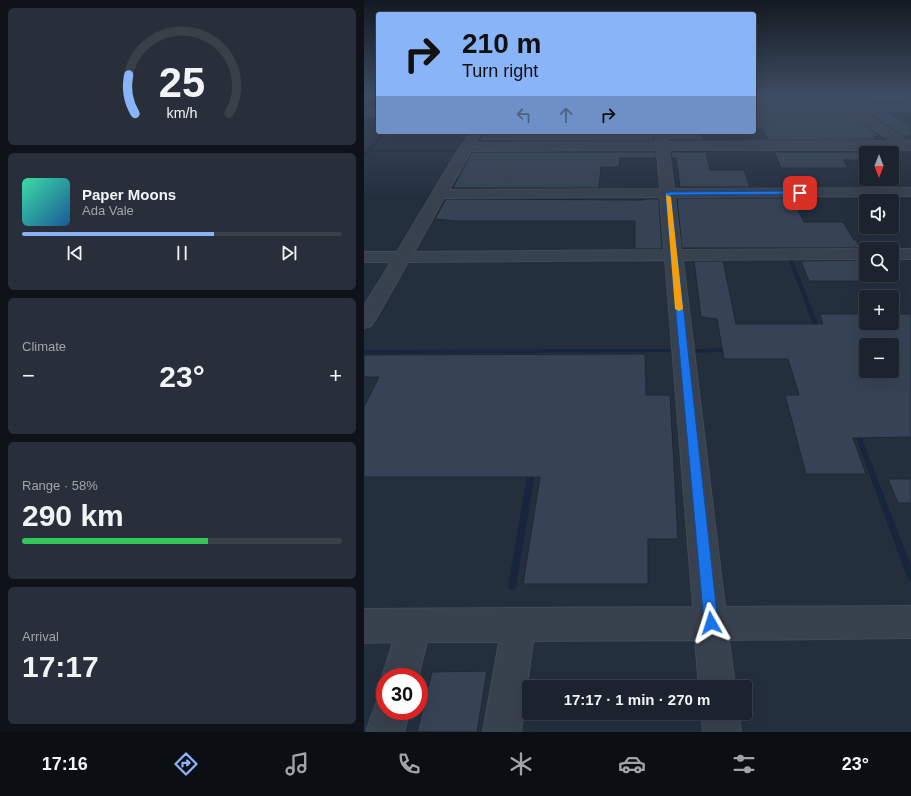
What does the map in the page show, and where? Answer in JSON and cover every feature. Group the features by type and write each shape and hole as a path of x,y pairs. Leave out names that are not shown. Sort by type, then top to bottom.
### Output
{"street":[{"path":"881,129 909,147"},
{"path":"364,322 474,134"},
{"path":"661,134 716,680"},
{"path":"466,147 909,147"},
{"path":"439,194 911,192"},
{"path":"364,257 859,254"},
{"path":"899,254 911,254"},
{"path":"364,626 911,622"},
{"path":"502,732 518,624"},
{"path":"403,668 415,626"},
{"path":"385,732 388,720"},
{"path":"721,720 722,732"}],"building":[{"path":"763,129 871,129 880,136 873,136 876,140 768,140"},
{"path":"892,129 911,129 911,136 902,136"},
{"path":"484,134 654,134 654,141 479,141"},
{"path":"669,134 702,134 703,140 669,140"},
{"path":"472,152 656,152 656,158 620,158 619,167 601,167 599,188 453,188"},
{"path":"671,152 706,152 710,170 744,170 750,187 680,187 676,158 672,158"},
{"path":"774,152 859,152 859,160 843,160 848,168 781,168"},
{"path":"677,198 792,198 804,222 843,222 859,246 859,248 682,248"},
{"path":"446,199 659,199 662,249 635,249 635,221 456,221 435,219"},
{"path":"859,260 859,281 809,281 801,261"},
{"path":"694,261 723,261 736,324 823,324 820,314 859,314 859,330 899,330 899,314 911,314 911,437 853,438 866,474 806,474 785,395 799,395 788,359 724,359 717,319 701,317"},
{"path":"645,354 646,395 670,395 678,539 648,539 648,584 523,584 540,477 364,477 364,407 379,377 364,377 364,355"},
{"path":"888,479 911,479 911,503 898,503"},
{"path":"487,671 477,732 417,732 420,720 428,720 428,688 432,672"}],"waterway":[{"path":"369,151 384,134"},
{"path":"673,151 773,150"},
{"path":"364,156 369,151"},
{"path":"369,151 457,151"},
{"path":"471,151 490,151"},
{"path":"560,151 569,151"},
{"path":"586,151 595,151"},
{"path":"610,151 658,151"},
{"path":"791,261 818,330"},
{"path":"697,351 730,350"},
{"path":"365,352 672,351"},
{"path":"856,430 911,577"},
{"path":"512,586 532,470"}],"slow traffic":[{"path":"668,197 679,309"}],"route":[{"path":"711,623 668,193 800,193"}]}
